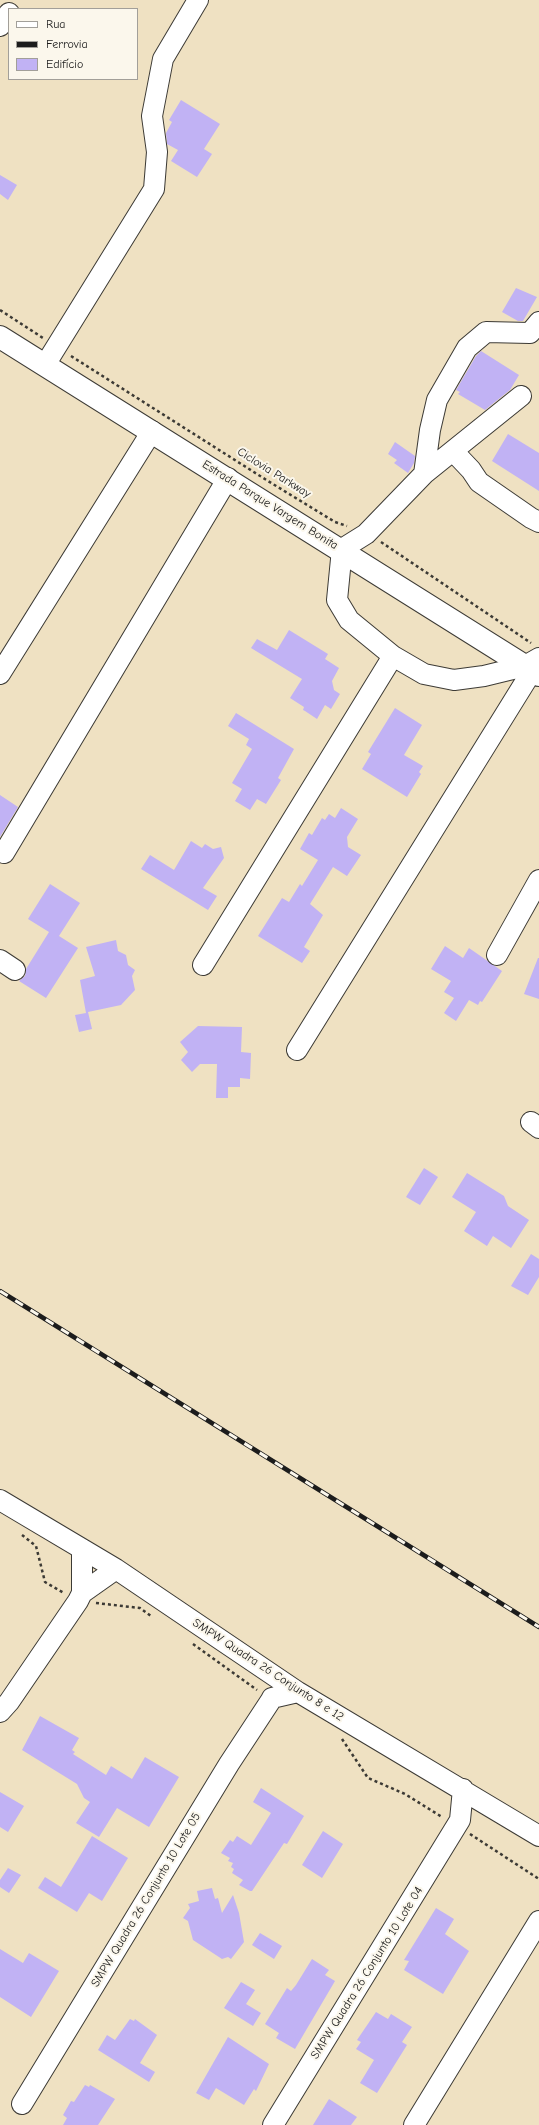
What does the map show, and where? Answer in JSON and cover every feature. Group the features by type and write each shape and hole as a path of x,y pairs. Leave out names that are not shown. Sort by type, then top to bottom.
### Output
{"main road":[{"name":"Estrada Parque Vargem Bonita","path":"0,337 152,430 342,550 534,663"}],"street":[{"path":"45,365 154,189 157,152 152,116 163,59 198,0"},
{"path":"0,26 8,14"},
{"path":"424,474 430,430 437,400 468,348 486,332 530,333 539,322"},
{"path":"521,396 424,474 366,534 342,550 337,600 349,620 393,656 424,674 454,680 484,676 534,663"},
{"path":"0,674 152,430"},
{"path":"453,451 471,470 479,482 536,518"},
{"path":"4,852 228,478"},
{"path":"203,965 393,656"},
{"path":"297,1050 534,663"},
{"path":"497,955 539,880"},
{"name":"SMPW Quadra 26 Conjunto 8 e 12","path":"0,1500 116,1569 298,1692 463,1789 539,1836"},
{"path":"0,1712 9,1702 78,1601 82,1593 82,1550"},
{"path":"82,1593 116,1569"},
{"path":"268,1672 272,1698 298,1692"},
{"name":"SMPW Quadra 26 Conjunto 10 Lote 05","path":"22,2104 225,1770 272,1698"},
{"name":"SMPW Quadra 26 Conjunto 10 Lote 04","path":"273,2125 460,1820 463,1789"},
{"path":"460,1820 490,1806"},
{"path":"414,2125 539,1921"}],"path":[{"name":"Ciclovia Parkway","path":"0,310 334,522 366,534 383,543 534,663"}],"building":[{"path":"181,100 220,124 204,149 212,154 197,177 171,161 178,150 167,144 166,133 172,122 169,120"},
{"path":"0,175 17,185 8,200 0,194"},
{"path":"516,288 537,297 523,321 518,321 502,312"},
{"path":"481,351 519,375 510,390 485,410 458,394 460,392 456,390 476,356"},
{"path":"508,434 539,453 539,491 492,461"},
{"path":"395,442 415,456 414,463 408,473 394,463 397,460 388,454"},
{"path":"289,630 328,654 325,659 339,668 332,681 334,690 340,694 331,709 325,705 317,719 303,710 304,707 290,698 302,679 251,648 257,639 277,650"},
{"path":"395,708 422,725 404,755 423,766 419,772 421,774 407,797 362,769 371,754 368,752"},
{"path":"236,713 294,749 278,778 281,780 266,804 257,799 250,810 235,801 242,789 232,783 252,749 246,745 249,739 228,726"},
{"path":"0,795 18,807 0,837"},
{"path":"341,808 358,819 347,837 348,847 361,855 347,876 333,867 310,904 323,915 304,947 310,951 302,963 258,936 282,898 289,902 300,884 302,886 318,860 300,849 309,833 312,835 322,818 325,820 329,814 335,818"},
{"path":"191,841 202,848 205,844 213,849 221,847 224,858 203,888 217,896 208,910 141,869 150,855 174,870"},
{"path":"50,884 80,903 59,936 78,948 46,998 19,981 25,976 26,969 49,932 28,919"},
{"path":"116,940 118,951 126,955 128,965 135,970 132,976 135,990 121,1005 88,1012 92,1029 79,1032 75,1015 86,1013 80,980 95,976 86,947"},
{"path":"445,946 463,958 469,948 502,971 482,1002 480,1001 478,1005 469,1000 456,1021 444,1013 454,998 444,992 451,981 431,969"},
{"path":"539,958 539,999 524,994"},
{"path":"198,1026 242,1027 241,1052 251,1053 250,1079 240,1078 240,1087 228,1087 228,1098 216,1098 217,1064 200,1064 192,1072 181,1060 188,1052 180,1042"},
{"path":"424,1168 438,1177 420,1205 406,1197"},
{"path":"467,1173 504,1196 508,1206 529,1220 511,1248 493,1236 487,1246 464,1231 476,1212 452,1197"},
{"path":"531,1254 539,1259 539,1277 528,1295 511,1286"},
{"path":"40,1716 79,1738 72,1750 75,1752 73,1754 106,1775 111,1766 132,1779 145,1757 179,1777 149,1827 117,1808 99,1837 76,1823 90,1802 84,1798 77,1784 22,1750"},
{"path":"261,1788 304,1816 287,1844 284,1843 252,1891 250,1891 239,1885 243,1880 232,1873 234,1869 231,1867 233,1863 228,1861 230,1858 221,1853 230,1840 233,1842 237,1836 251,1845 271,1813 253,1802"},
{"path":"0,1792 24,1806 8,1832 0,1827"},
{"path":"323,1831 343,1844 322,1878 302,1865"},
{"path":"92,1836 128,1858 102,1901 89,1893 77,1912 38,1888 45,1877 61,1887"},
{"path":"8,1868 21,1875 9,1893 0,1887 0,1880"},
{"path":"212,1888 215,1899 218,1898 222,1913 233,1895 239,1913 244,1942 231,1959 228,1957 222,1959 193,1940 188,1921 183,1918 190,1908 188,1904 199,1901 197,1891"},
{"path":"436,1908 454,1919 445,1934 469,1951 443,1994 404,1970 409,1961 404,1960"},
{"path":"260,1933 282,1946 274,1959 252,1945"},
{"path":"0,1949 23,1963 29,1953 59,1971 31,2017 0,1997"},
{"path":"312,1959 329,1970 325,1975 335,1981 295,2049 276,2038 279,2033 265,2024 287,1988 291,1991"},
{"path":"241,1982 255,1990 246,2004 261,2013 253,2026 224,2008"},
{"path":"376,2012 388,2019 391,2014 412,2027 402,2042 407,2045 377,2093 360,2083 374,2060 356,2049 361,2042 357,2040"},
{"path":"130,2019 134,2021 135,2019 157,2035 140,2063 155,2072 149,2082 98,2050 107,2035 115,2040"},
{"path":"228,2037 269,2064 256,2091 254,2089 244,2105 216,2088 209,2100 196,2093"},
{"path":"85,2085 89,2087 90,2085 115,2099 98,2125 63,2125 67,2118 63,2115 71,2101 74,2102"},
{"path":"329,2099 357,2117 351,2125 313,2125"}],"railway":[{"path":"0,1291 539,1627"}]}
